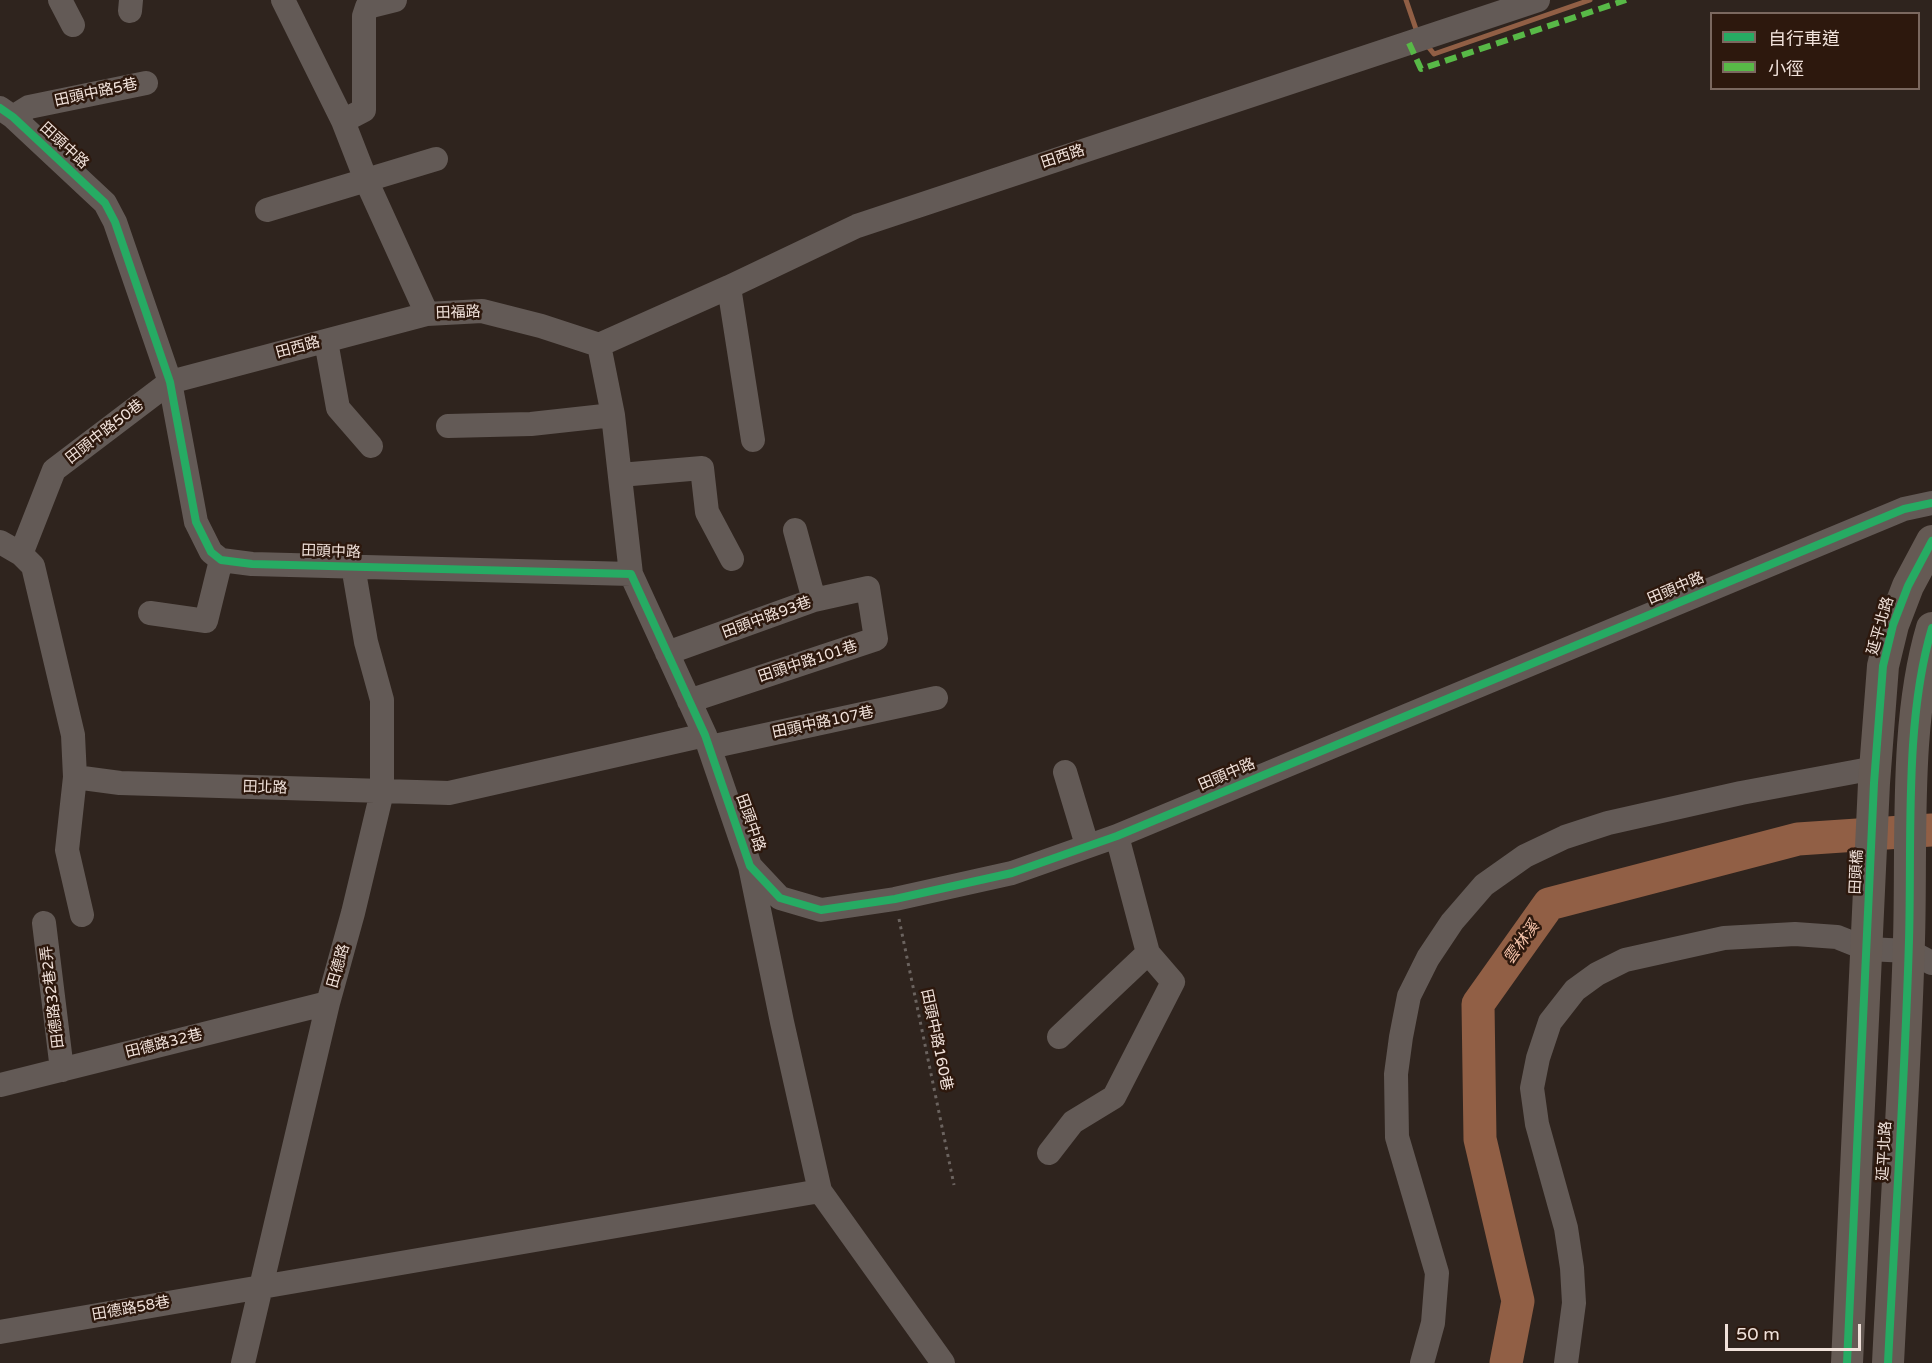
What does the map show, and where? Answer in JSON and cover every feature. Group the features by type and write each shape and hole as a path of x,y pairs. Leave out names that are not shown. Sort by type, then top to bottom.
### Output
{"main road":[{"name":"延平北路","path":"1875,782 1883,666 1893,625 1908,586 1932,542"},
{"path":"1916,951 1912,795 1923,734 1922,674 1932,628"},
{"name":"田頭橋","path":"1867,949 1875,782"},
{"name":"延平北路","path":"1847,1363 1867,949"},
{"name":"延平北路","path":"1888,1363 1916,951"}],"street":[{"path":"60,0 73,25"},
{"name":"田福路","path":"283,0 343,121 366,180 427,314 482,311 541,326 599,345"},
{"path":"343,121 364,110 364,16 367,7 395,0"},
{"name":"田西路","path":"599,345 729,288 857,226 1538,0"},
{"name":"田頭中路5巷","path":"7,113 146,83"},
{"name":"田頭中路","path":"7,113 105,203 115,222 170,382 196,522 211,552 221,560 252,564 631,574 708,741 750,866 780,898 820,910 895,899 1012,873 1117,836 1904,509 1932,503"},
{"path":"267,210 436,159"},
{"path":"729,288 753,440"},
{"name":"田西路","path":"170,382 427,314"},
{"path":"326,341 338,408 371,446"},
{"path":"599,345 613,415 631,574"},
{"name":"田頭中路50巷","path":"21,554 54,470 170,382"},
{"path":"448,426 531,424 613,415"},
{"path":"620,476 702,468 707,512 732,559"},
{"path":"795,530 814,600"},
{"path":"0,542 21,554 33,566 73,735 75,777 67,850 82,915"},
{"path":"150,613 206,621 221,560"},
{"name":"田德路","path":"243,1363 328,1003 353,913 381,792 382,700 366,642 353,566"},
{"name":"田頭中路93巷","path":"668,653 814,600 868,588"},
{"name":"田頭中路101巷","path":"689,700 876,639 868,588"},
{"name":"田頭中路107巷","path":"708,741 936,698"},
{"name":"田北路","path":"75,777 120,783 449,793 708,741"},
{"path":"1065,772 1088,845"},
{"path":"1422,1363 1433,1323 1437,1273 1397,1137 1396,1074 1409,996 1428,958 1452,922 1484,885 1525,856 1565,837 1608,823 1741,793 1875,782"},
{"path":"1049,1153 1073,1122 1114,1097 1173,982 1148,953 1117,836"},
{"path":"750,866 820,1191 943,1363"},
{"name":"田德路32巷2弄","path":"44,923 62,1070"},
{"path":"1566,1363 1574,1303 1572,1269 1566,1228 1537,1124 1532,1088 1538,1058 1550,1022 1575,990 1597,974 1624,960 1724,938 1795,934 1837,936 1867,949 1916,951"},
{"path":"1059,1037 1148,953"},
{"name":"田德路32巷","path":"0,1085 328,1003"},
{"name":"田德路58巷","path":"0,1332 820,1191"}],"waterway":[{"path":"1406,0 1417,32"},
{"path":"1426,44 1434,54 1590,0"},
{"name":"雲林溪","path":"1506,1363 1518,1301 1480,1139 1478,1004 1549,904 1798,839 1932,830"}],"marked path":[{"path":"1409,43 1421,69 1626,0"}],"cycle path":[{"path":"0,108 13,117 105,203 115,222 170,382 196,522 211,552 221,560 252,564 631,574 705,735 750,866 780,898 821,910 895,899 1012,873 1117,836 1904,509 1932,503"},
{"path":"1847,1363 1874,783 1883,666 1893,625 1908,586 1932,541"},
{"path":"1888,1363 1907,993 1913,742 1923,664 1932,628"}]}
